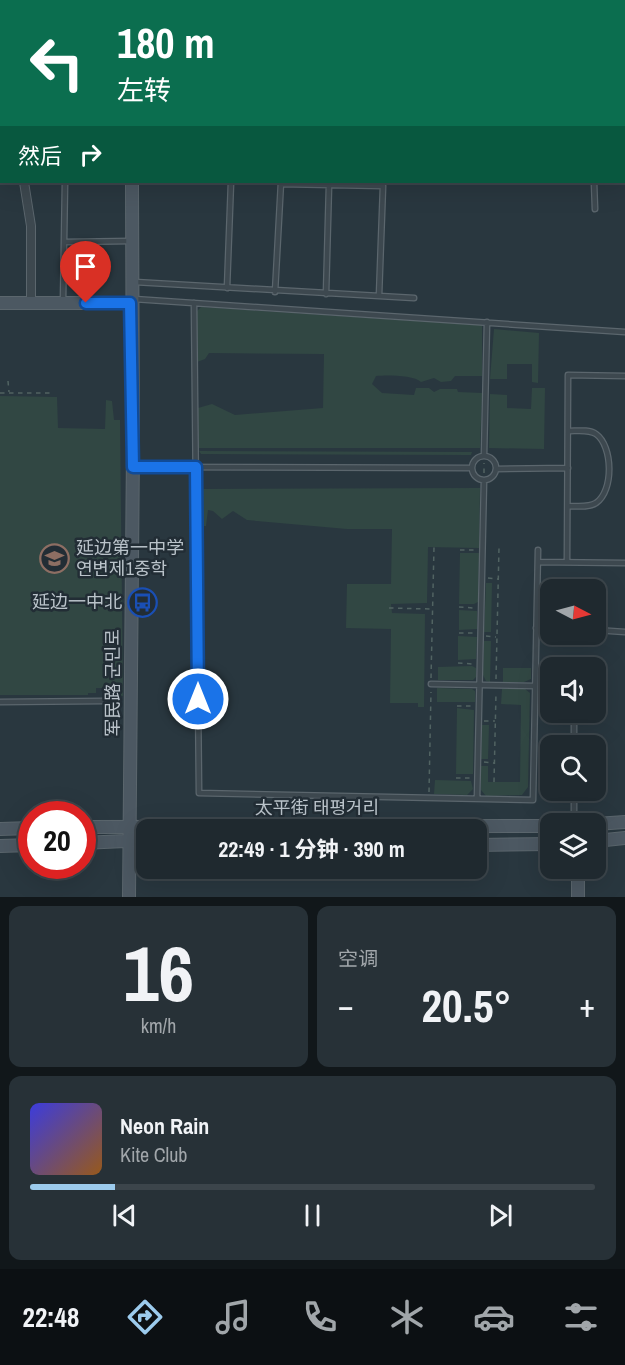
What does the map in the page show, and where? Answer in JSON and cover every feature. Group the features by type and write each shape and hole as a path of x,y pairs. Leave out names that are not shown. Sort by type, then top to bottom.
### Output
{"street":[{"path":"24,183 30,219 31,303"},
{"name":"军民路 군민로","path":"129,897 133,467 130,301 132,183"},
{"path":"0,303 130,301"},
{"path":"606,823 625,822"},
{"name":"太平街 태평거리","path":"96,826 540,826"},
{"path":"0,829 18,828"},
{"path":"606,840 625,838"},
{"path":"96,842 136,840"},
{"path":"487,844 540,844"},
{"path":"0,846 18,845"},
{"path":"578,879 578,897"}],"lane":[{"path":"63,303 65,183"},
{"path":"227,288 231,183"},
{"path":"275,292 281,183 383,186 379,296"},
{"path":"594,183 595,210"},
{"path":"327,294 329,186"},
{"path":"65,242 131,241"},
{"path":"131,282 275,292 414,298"},
{"path":"130,301 194,303 625,332"},
{"path":"194,303 199,794 533,800 538,550"},
{"path":"484,456 487,322"},
{"path":"567,562 568,375 625,376"},
{"path":"568,430 589,431 601,439 607,453 606,491 597,502 588,506 568,506"},
{"path":"472,468 477,459 484,456 494,461 496,469 494,476 484,480"},
{"path":"133,467 472,468"},
{"path":"472,468 475,475 484,480"},
{"path":"496,469 568,468"},
{"path":"477,799 484,480"},
{"path":"538,562 625,562"},
{"path":"606,631 625,632"},
{"path":"431,684 535,686"},
{"path":"0,702 104,701"}],"path":[{"path":"8,381 9,393"},
{"path":"0,393 54,393"},
{"path":"484,456 484,480"},
{"path":"429,798 434,547"},
{"path":"494,782 499,548"},
{"path":"460,550 482,550"},
{"path":"482,578 499,579"},
{"path":"459,607 481,608"},
{"path":"389,608 433,609"},
{"path":"459,633 497,637"},
{"path":"458,663 480,664"},
{"path":"457,706 479,706"},
{"path":"479,721 495,721"},
{"path":"478,762 495,763"},
{"path":"456,778 478,778"}],"green space":[{"path":"201,307 482,325 482,376 455,376 451,381 441,382 434,378 421,382 406,377 376,376 372,384 382,393 414,395 416,388 429,388 434,392 440,389 457,389 458,392 482,393 480,448 199,448 198,408 212,404 235,415 323,408 324,354 209,353 205,359 197,362 197,311"},
{"path":"494,329 539,333 538,383 532,382 532,364 507,364 507,379 490,379"},
{"path":"532,388 545,388 544,449 489,448 490,394 507,395 507,408 531,409"},
{"name":"延边第一中学 연변제1중학","path":"0,396 57,397 58,428 105,429 106,400 112,401 114,420 120,420 123,696 110,695 109,688 96,688 96,693 88,693 88,695 0,695"},
{"path":"199,451 472,452 471,455 201,454"},
{"path":"480,488 479,548 428,547 427,603 391,604 392,613 425,614 424,707 418,707 418,703 390,703 391,629 346,628 347,584 391,584 392,529 347,529 247,520 233,511 222,519 213,511 208,510 206,526 200,526 200,489"},
{"path":"460,553 479,553 478,602 474,604 459,604"},
{"path":"486,583 492,583 491,632 484,632"},
{"path":"459,610 477,611 477,629 459,630"},
{"path":"458,636 477,637 476,659 458,660"},
{"path":"484,641 491,641 490,682 486,681 483,675"},
{"path":"472,666 476,668 476,677 473,680 438,680 438,667"},
{"path":"503,668 531,668 531,679 524,682 503,682"},
{"path":"437,688 472,689 475,691 475,702 437,702"},
{"path":"502,689 525,689 530,693 528,787 522,795 486,796 481,790 481,766 488,766 488,782 520,782 521,705 501,704"},
{"path":"457,708 474,710 473,774 456,774"},
{"path":"482,725 489,725 488,759 481,759"},
{"path":"435,780 471,781 473,789 467,795 434,794"}],"place":[{"name":"延边第一中学 연변제1중학","path":"55,558"},
{"name":"延边一中北","path":"143,602"}],"route":[{"path":"86,303 130,303 133,467 196,467 198,699"}]}
